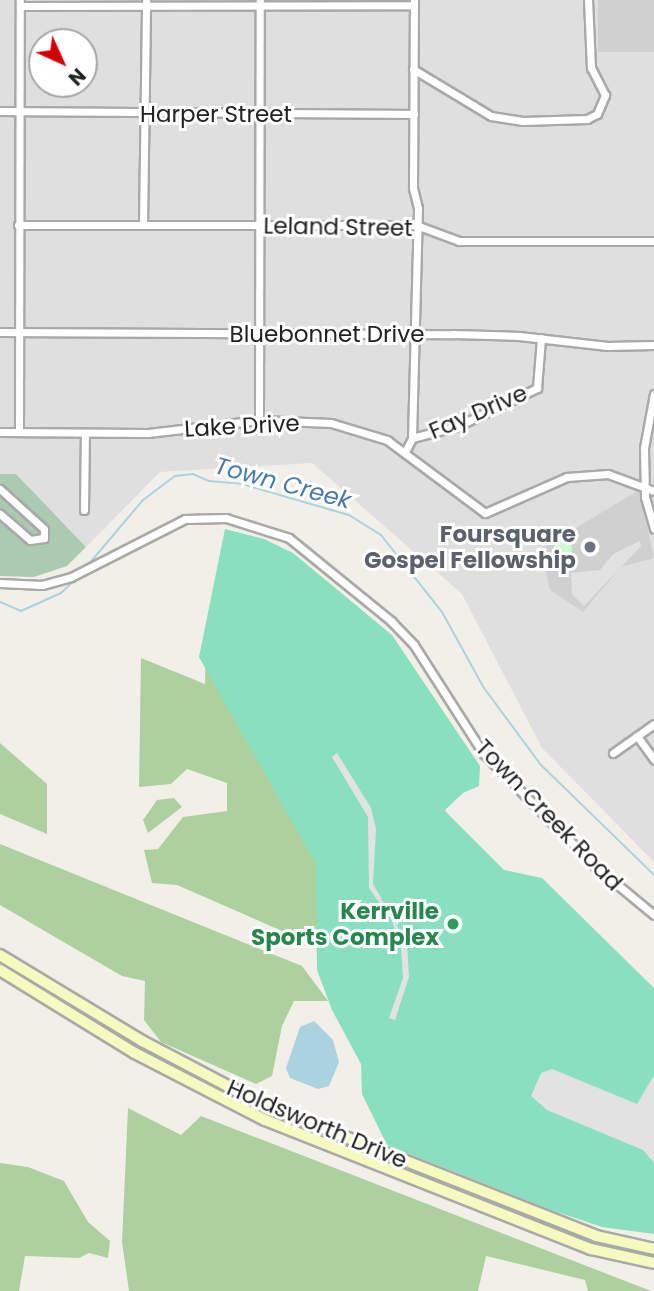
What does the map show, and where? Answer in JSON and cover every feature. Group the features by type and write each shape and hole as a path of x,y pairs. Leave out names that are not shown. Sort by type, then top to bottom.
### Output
{"main road":[{"name":"Holdsworth Drive","path":"0,955 204,1076 334,1133 596,1236 654,1249"},
{"name":"Holdsworth Drive","path":"0,970 198,1088 330,1145 591,1249 654,1263"},
{"path":"330,1145 334,1133"}],"street":[{"path":"413,69 491,116 523,121 587,119 597,114 605,95 591,68 588,0"},
{"path":"143,225 146,2"},
{"path":"259,420 260,2"},
{"path":"19,432 20,3 414,3 416,225 412,438 405,452"},
{"name":"Harper Street","path":"0,111 144,115 414,114"},
{"name":"Leland Street","path":"18,225 416,225 459,241 654,241"},
{"name":"Bluebonnet Drive","path":"0,332 412,334 541,338 607,346 654,345"},
{"name":"Fay Drive","path":"412,438 458,426 537,388 541,338"},
{"path":"654,394 644,439 645,486 654,529"},
{"name":"Lake Drive","path":"0,432 148,433 259,420 339,425 380,436 485,513 566,477 602,473 654,491"},
{"path":"84,510 85,433"},
{"path":"0,489 44,529 44,538 30,540 0,514"},
{"name":"Town Creek Road","path":"0,583 42,585 76,574 185,519 226,518 289,538 391,621 414,645 483,754 596,867 654,915"},
{"path":"613,753 654,724"},
{"path":"637,736 654,759"}],"shaded area":[{"path":"0,0 654,0 654,862 542,748 462,594 312,463 160,472 86,547 16,474 0,474"},
{"path":"598,0 654,0 654,52 598,52"},
{"path":"639,490 654,558 621,567 583,612 550,590 541,549"},
{"path":"640,541 641,546 584,606 572,594 571,573 600,570 613,554"},
{"path":"337,753 371,808 376,829 373,884 407,943 409,977 395,1020 389,1018 403,978 401,946 392,921 369,888 368,817 332,757"},
{"path":"552,1069 637,1104 654,1075 654,1163 643,1150 547,1110 531,1096 541,1073"}],"green space":[{"path":"0,474 16,474 86,547 67,566 34,577 0,576"},
{"name":"Kerrville Sports Complex","path":"225,529 264,539 293,553 392,635 480,766 479,786 463,793 445,810 504,870 542,878 654,988 654,1234 602,1227 551,1210 387,1145 362,1094 361,1064 332,1010 317,970 316,864 199,657"},
{"path":"563,540 569,543 572,549 569,555 563,558 557,555 554,549 557,543"},
{"path":"206,636 281,697 344,958 177,885 152,883 144,850 158,849 183,817 227,811 227,783 187,769 171,784 139,787 141,658 205,684"},
{"path":"0,743 47,784 47,834 0,814"},
{"path":"174,798 182,807 148,833 143,820 157,800"},
{"path":"0,844 302,966 328,1001 294,1001 282,1026 272,1076 256,1084 161,1042 144,1020 145,981 122,976 0,905"},
{"path":"128,1108 181,1135 201,1116 651,1291 588,1291 585,1280 486,1256 478,1291 129,1291 122,1242"},
{"path":"0,1163 28,1167 64,1181 88,1222 110,1241 108,1258 89,1253 79,1258 25,1256 19,1291 0,1291"}],"water":[{"path":"314,1021 333,1040 339,1062 329,1086 318,1089 290,1078 286,1068 300,1027"}],"waterway":[{"name":"Town Creek","path":"88,565 143,500 175,476 193,474 209,481 242,484 349,515 381,535 442,612 484,688 541,765 654,875"},
{"name":"Town Creek","path":"0,602 21,611 61,593 80,575"}],"place":[{"name":"Foursquare Gospel Fellowship","path":"590,547"},
{"name":"Kerrville Sports Complex","path":"453,924"}]}
